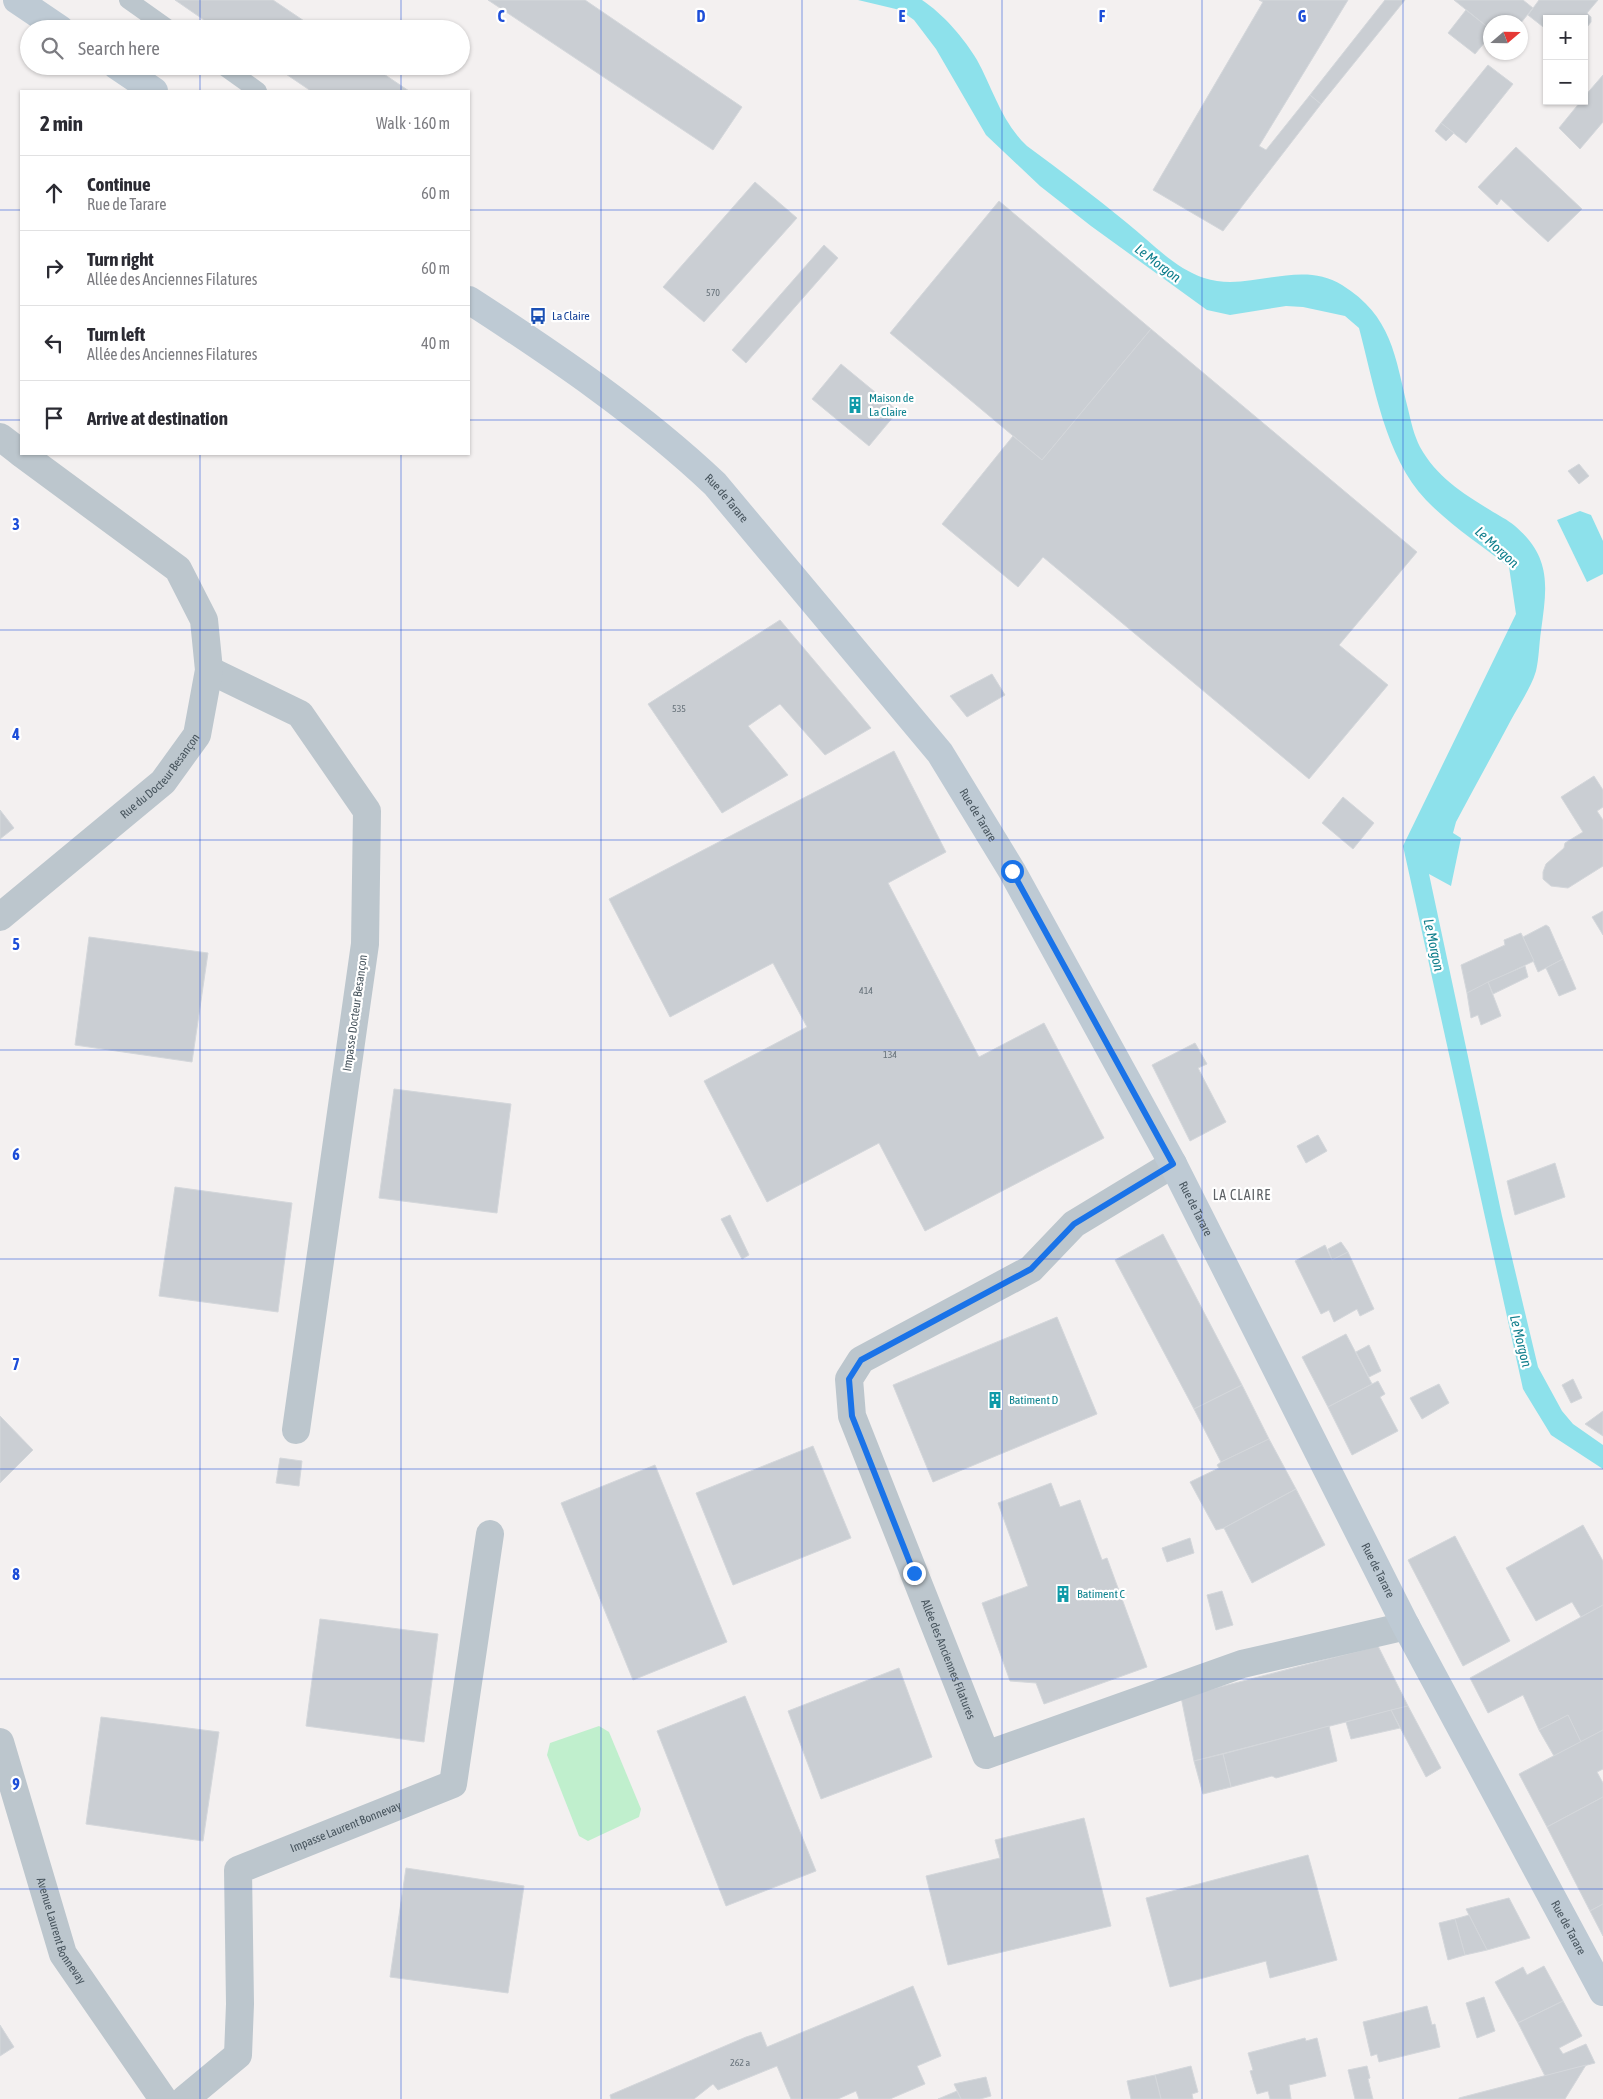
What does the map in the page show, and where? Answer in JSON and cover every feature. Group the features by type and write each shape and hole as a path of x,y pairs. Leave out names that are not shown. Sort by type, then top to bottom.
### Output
{"main road":[{"path":"17,0 47,20"},
{"path":"130,75 152,90"},
{"name":"Rue de Tarare","path":"470,301 525,336 588,381 682,453 715,484 940,753 1012,871 1173,1164 1406,1626 1603,1992"}],"street":[{"name":"Rue du Docteur Besançon","path":"0,437 20,452"},
{"name":"Rue du Docteur Besançon","path":"0,917 163,782 196,735 209,670 204,620 178,569 23,455"},
{"name":"Impasse Docteur Besançon","path":"209,670 300,714 367,811 365,944 296,1430"},
{"name":"Allée des Anciennes Filatures","path":"1173,1164 1074,1224 1031,1269 861,1360 849,1379 852,1416 986,1755 1242,1664 1406,1626"},
{"name":"Impasse Laurent Bonnevay","path":"185,2099 238,2056 240,2004 238,1870 453,1784 490,1534"},
{"name":"Avenue Laurent Bonnevay","path":"0,1742 63,1954 163,2099"}],"lane":[{"path":"128,0 156,20"},
{"path":"236,75 257,90"}],"green space":[{"path":"599,1726 609,1732 641,1809 639,1817 588,1841 579,1836 547,1755 550,1743"}],"water":[{"name":"Le Morgon","path":"858,0 922,0 938,12 972,52 1004,116 1018,137 1027,146 1090,193 1163,254 1193,274 1221,282 1309,275 1326,278 1342,285 1359,297 1372,310 1389,339 1395,355 1414,433 1426,457 1450,483 1515,526 1536,550 1544,574 1545,601 1536,671 1528,690 1456,822 1453,833 1461,838 1451,886 1429,874 1502,1216 1538,1367 1562,1411 1573,1424 1603,1445 1603,1469 1551,1435 1523,1389 1403,846 1516,614 1509,567 1445,518 1412,483 1400,463 1383,419 1359,328 1345,316 1303,307 1286,306 1230,315 1207,310 1091,226 1040,186 986,135 936,49 914,20 900,10"},
{"path":"1580,511 1591,515 1603,541 1603,574 1587,582 1557,520"}],"building":[{"path":"175,0 273,0 303,20 204,20"},
{"path":"488,0 585,0 742,107 713,150"},
{"path":"1259,0 1348,0 1259,146 1266,150 1310,95 1321,104 1223,231 1153,190 1263,2"},
{"path":"1385,0 1405,0 1321,104 1310,95"},
{"path":"1454,0 1523,0 1533,8 1527,15 1483,15 1483,23"},
{"path":"1539,0 1598,0 1587,13 1591,17 1591,22 1588,26 1588,15 1543,15 1543,27 1528,15"},
{"path":"1466,10 1483,23 1483,44 1475,54 1448,33"},
{"path":"1488,65 1513,84 1466,143 1441,123"},
{"path":"287,75 385,75 408,90 310,90"},
{"path":"1603,75 1603,122 1580,149 1559,128 1578,105 1588,105 1588,92"},
{"path":"1441,123 1454,133 1446,141 1435,131"},
{"path":"1516,147 1582,209 1548,242 1501,199 1497,205 1478,187"},
{"path":"755,182 797,218 704,322 663,287"},
{"path":"999,201 1151,329 1042,460 890,333"},
{"path":"824,245 838,258 746,363 732,350"},
{"path":"1151,329 1417,552 1339,645 1388,685 1309,779 1043,557 1018,587 942,524 1013,436 1042,460"},
{"name":"Maison de La Claire","path":"841,364 898,411 869,446 812,399"},
{"path":"1579,464 1589,476 1579,484 1568,471"},
{"path":"780,620 871,728 825,755 780,704 748,726 788,775 722,813 648,704"},
{"path":"992,674 1005,695 967,717 950,696"},
{"path":"894,751 946,852 888,883 979,1057 1044,1023 1104,1138 925,1231 879,1143 767,1202 704,1081 807,1027 773,963 670,1017 609,899"},
{"path":"1594,776 1603,790 1603,807 1597,811 1603,820 1603,866 1568,888 1551,886 1543,879 1546,864 1564,848 1565,843 1583,832 1561,797"},
{"path":"1343,797 1374,823 1353,849 1322,823"},
{"path":"0,810 14,828 0,839"},
{"path":"1603,911 1603,935 1592,917"},
{"path":"1546,925 1549,927 1563,959 1538,972 1523,937"},
{"path":"1521,933 1534,961 1467,993 1461,965 1505,945 1504,940"},
{"path":"89,937 208,953 192,1062 75,1045"},
{"path":"1563,959 1576,989 1559,996 1546,968"},
{"path":"1525,966 1528,977 1493,994 1488,982"},
{"path":"1488,982 1501,1016 1481,1025 1478,1015 1471,1018 1467,993"},
{"path":"1195,1043 1207,1064 1198,1068 1226,1122 1190,1141 1152,1065"},
{"path":"394,1089 511,1104 497,1213 379,1198"},
{"path":"1318,1135 1327,1151 1306,1163 1297,1146"},
{"path":"1555,1163 1565,1197 1515,1215 1507,1181"},
{"path":"175,1187 292,1203 278,1312 159,1296"},
{"path":"730,1215 749,1255 742,1259 721,1219"},
{"path":"1163,1234 1242,1385 1194,1409 1115,1260"},
{"path":"1341,1242 1348,1252 1332,1260 1328,1249"},
{"path":"1325,1245 1332,1260 1348,1252 1374,1309 1360,1316 1357,1309 1334,1322 1329,1310 1321,1314 1295,1261"},
{"name":"Batiment D","path":"1057,1317 1097,1414 933,1482 893,1385"},
{"path":"1346,1334 1372,1384 1328,1407 1302,1357"},
{"path":"1369,1345 1381,1371 1369,1377 1356,1352"},
{"path":"1573,1379 1582,1398 1571,1403 1562,1385"},
{"path":"1378,1381 1385,1394 1380,1397 1398,1431 1352,1455 1328,1407"},
{"path":"1439,1384 1449,1403 1422,1419 1410,1398"},
{"path":"1242,1385 1269,1439 1221,1462 1194,1409"},
{"path":"1603,1411 1603,1436 1585,1424"},
{"path":"0,1416 33,1450 0,1483"},
{"path":"1269,1439 1296,1489 1224,1528 1216,1530 1190,1482 1219,1468 1217,1465 1221,1462"},
{"path":"813,1446 851,1538 733,1585 696,1493"},
{"path":"280,1458 302,1461 299,1486 276,1483"},
{"path":"655,1465 727,1642 633,1680 561,1503"},
{"name":"Batiment C","path":"1051,1483 1060,1507 1080,1500 1102,1560 1107,1558 1147,1667 1044,1704 1036,1683 1010,1681 982,1603 1028,1586 998,1503"},
{"path":"1296,1489 1325,1545 1252,1583 1224,1528"},
{"path":"1583,1525 1603,1561 1603,1605 1581,1617 1572,1602 1536,1621 1506,1568"},
{"path":"1455,1536 1510,1641 1463,1666 1408,1560"},
{"path":"1190,1538 1194,1553 1167,1562 1162,1548"},
{"path":"1222,1591 1233,1625 1216,1630 1207,1595"},
{"path":"1603,1605 1603,1730 1581,1742 1568,1715 1539,1730 1523,1695 1488,1713 1470,1678"},
{"path":"320,1619 438,1634 424,1742 306,1726"},
{"path":"1378,1646 1408,1706 1194,1761 1181,1697"},
{"path":"899,1668 932,1757 821,1799 788,1711"},
{"path":"745,1696 816,1871 726,1906 657,1731"},
{"path":"1408,1706 1441,1768 1426,1777 1391,1710"},
{"path":"1391,1710 1400,1728 1351,1739 1346,1722"},
{"path":"1568,1715 1581,1742 1554,1756 1539,1730"},
{"path":"101,1717 219,1732 203,1841 86,1824"},
{"path":"1329,1726 1337,1761 1276,1778 1272,1776 1231,1787 1223,1754"},
{"path":"1603,1730 1603,1769 1597,1772 1603,1783 1603,1797 1547,1827 1519,1774"},
{"path":"1223,1754 1231,1787 1203,1794 1194,1761"},
{"path":"1603,1797 1603,1904 1590,1911 1547,1827"},
{"path":"1084,1818 1111,1926 948,1965 926,1876 1000,1858 995,1840"},
{"path":"1308,1855 1337,1960 1270,1978 1266,1961 1170,1987 1146,1898"},
{"path":"406,1868 524,1886 508,1993 390,1977"},
{"path":"1509,1898 1530,1938 1487,1950 1466,1909"},
{"path":"1603,1904 1603,1936 1590,1911"},
{"path":"1469,1915 1487,1950 1465,1955 1455,1919"},
{"path":"1455,1919 1465,1955 1448,1960 1439,1923"},
{"path":"1544,1966 1563,2001 1518,2023 1495,1982 1523,1967 1527,1975"},
{"path":"913,1986 941,2056 917,2066 925,2084 890,2099 859,2099 856,2091 838,2099 791,2099 777,2066 718,2090 713,2084 694,2099 611,2099 610,2095 746,2037 761,2032 767,2047"},
{"path":"1484,1997 1495,2031 1477,2038 1466,2003"},
{"path":"1563,2001 1582,2036 1559,2048 1563,2054 1586,2044 1595,2063 1545,2076 1518,2023"},
{"path":"1427,2006 1432,2025 1435,2024 1440,2047 1379,2062 1377,2054 1371,2056 1363,2022"},
{"path":"0,2025 14,2047 0,2056"},
{"path":"1305,2038 1306,2041 1317,2038 1326,2076 1289,2085 1291,2099 1270,2099 1268,2091 1257,2094 1250,2071 1253,2070 1248,2053"},
{"path":"1586,2065 1565,2099 1459,2099 1459,2098"},
{"path":"1191,2066 1198,2092 1192,2094 1193,2099 1161,2099 1155,2075"},
{"path":"1367,2066 1373,2099 1355,2099 1348,2070"},
{"path":"1155,2075 1161,2099 1131,2099 1127,2081"},
{"path":"986,2077 991,2096 980,2099 961,2099 954,2084"},
{"path":"957,2091 961,2099 938,2099"}],"place":[{"name":"La Claire","path":"538,316"},
{"name":"Maison de La Claire","path":"855,405"},
{"name":"Batiment D","path":"995,1400"},
{"name":"Batiment C","path":"1063,1594"}],"district":[{"name":"LA CLAIRE","path":"1242,1195"}],"route":[{"path":"914,1573 852,1416 849,1379 861,1360 1031,1269 1074,1224 1173,1164 1012,871"}]}
